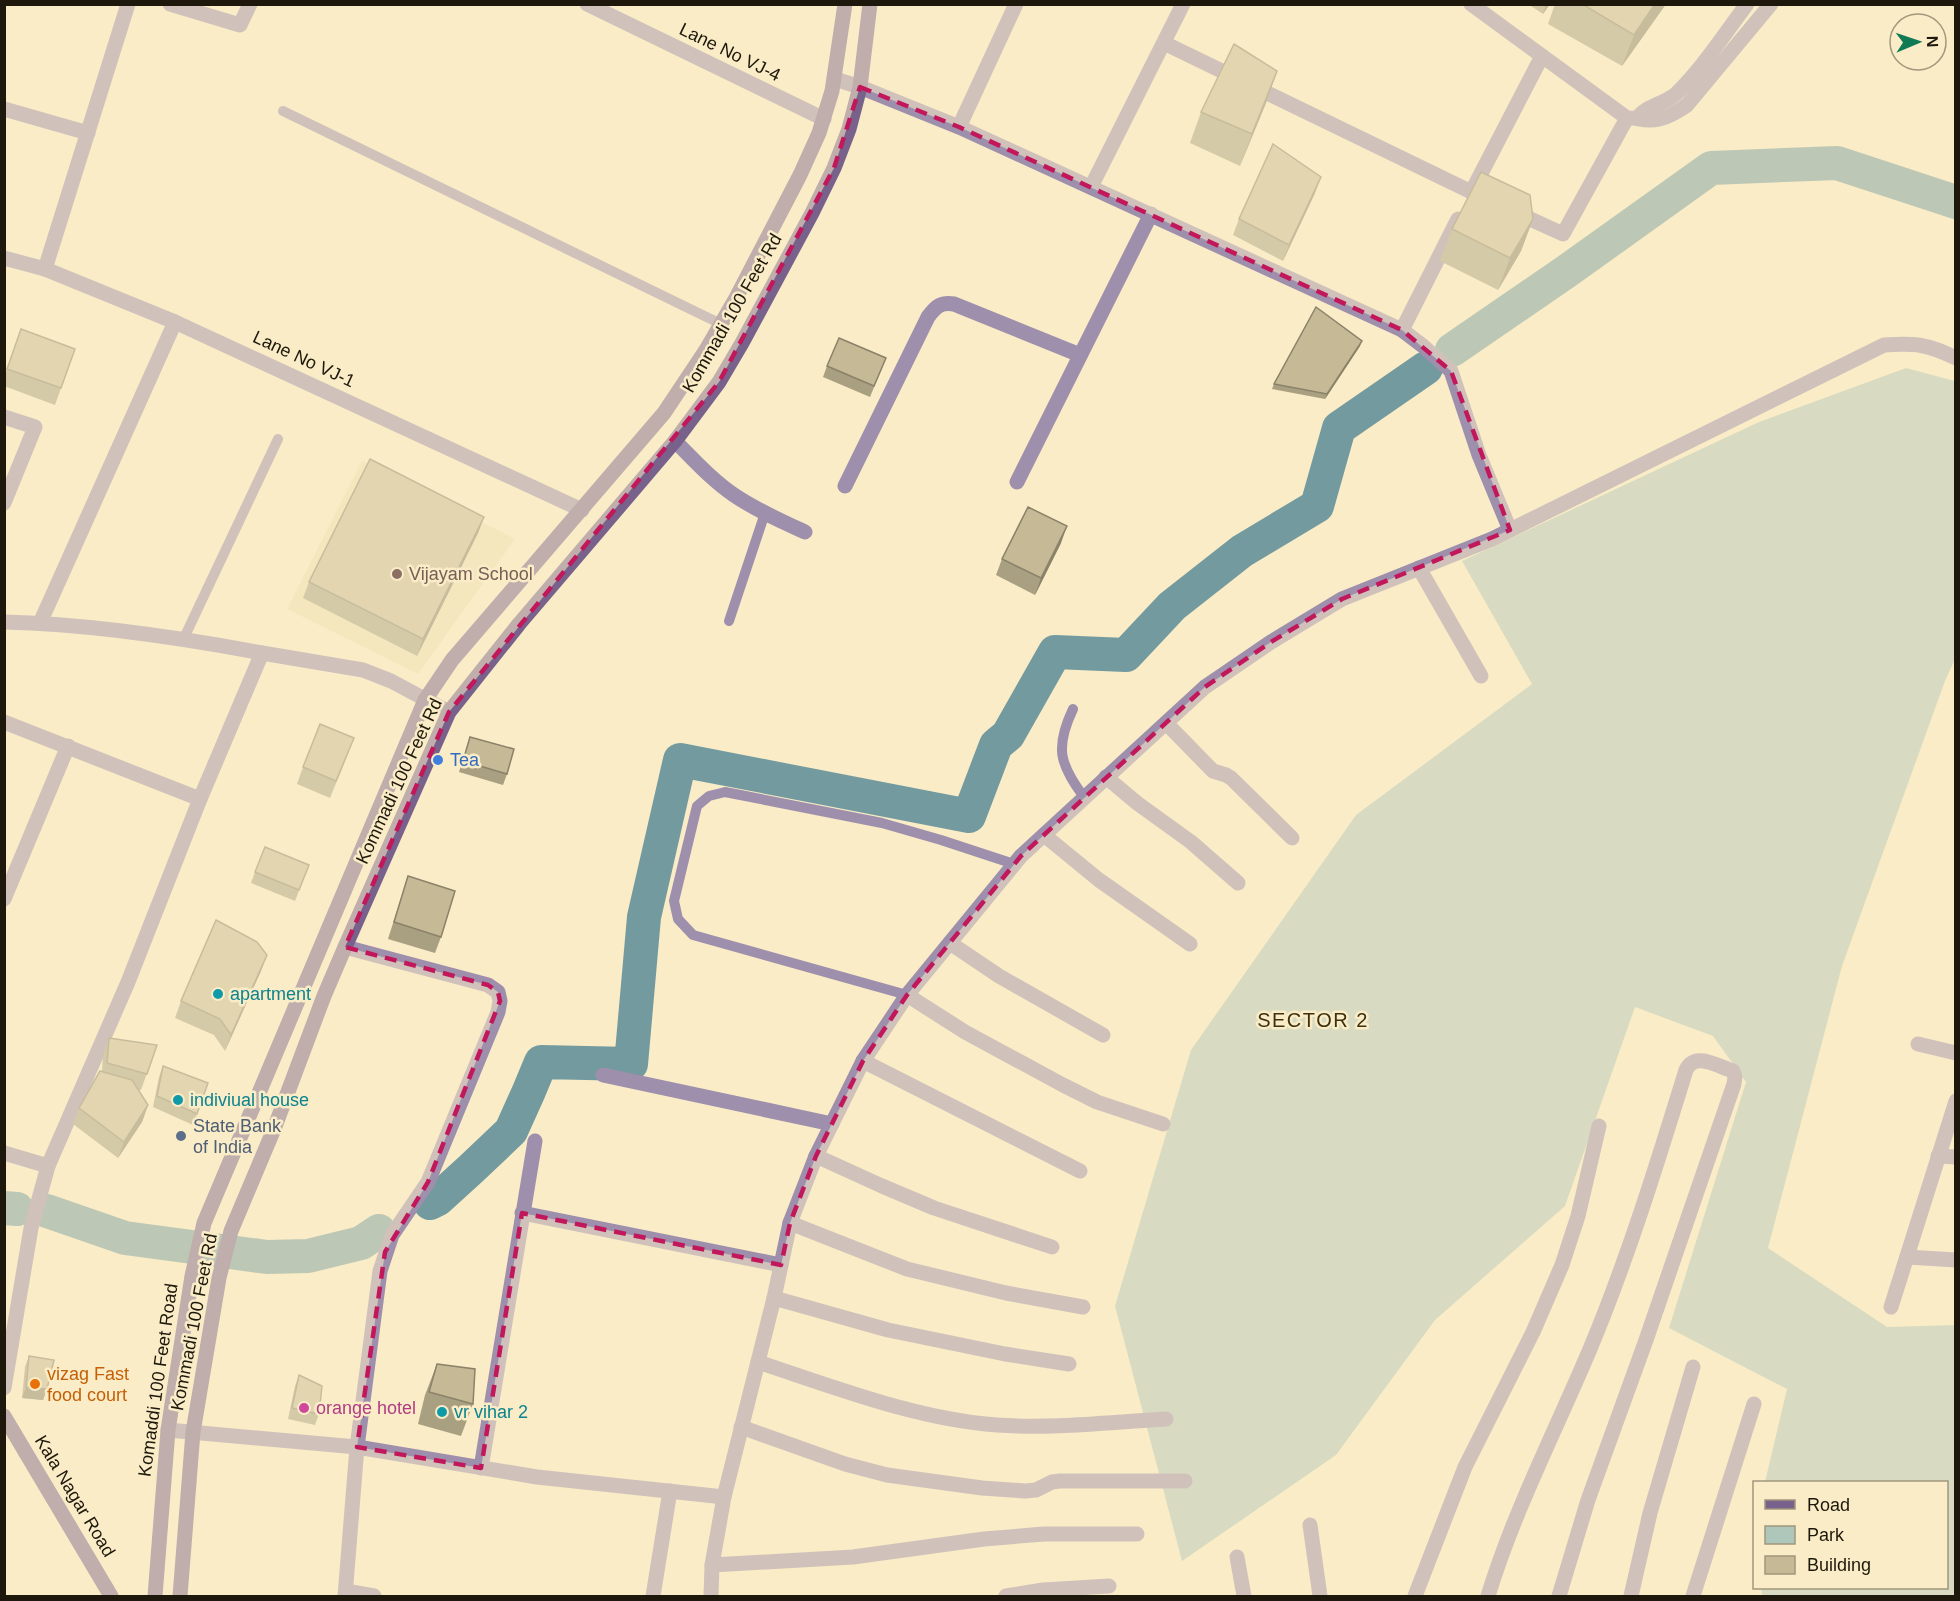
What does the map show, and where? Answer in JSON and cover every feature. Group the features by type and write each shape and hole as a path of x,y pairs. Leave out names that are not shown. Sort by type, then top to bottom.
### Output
{"main road":[{"name":"Kommadi 100 Feet Rd","path":"204,1223 425,700 452,660 664,413 691,374 721,324 800,175 824,119 835,79 845,4"},
{"name":"Kommadi 100 Feet Rd","path":"180,1596 193,1432 219,1278 231,1231 274,1129 345,947 449,712 519,624 675,441 719,382 742,343 812,213 834,168 849,129 860,87 870,4"},
{"name":"Komaddi 100 Feet Road","path":"155,1596 168,1430 192,1276 204,1223"},
{"name":"Kala Nagar Road","path":"4,1416 111,1596"}],"street":[{"path":"45,269 128,4"},
{"path":"170,4 240,25 250,4"},
{"name":"Lane No VJ-4","path":"587,4 824,119"},
{"path":"959,127 1016,4"},
{"path":"1091,187 1183,4"},
{"path":"1471,4 1632,117 1650,121 1674,113 1687,105 1771,4"},
{"path":"1164,43 1563,234 1632,117 1676,94 1747,4"},
{"path":"1402,330 1542,56"},
{"path":"835,79 959,127 1402,330 1451,371 1479,455 1510,530"},
{"path":"4,109 88,133"},
{"path":"1017,482 1151,214"},
{"name":"Lane No VJ-1","path":"4,258 45,269 175,322 582,510"},
{"path":"845,486 935,307 944,302 954,304 1080,355"},
{"path":"40,623 175,322"},
{"path":"711,1596 712,1566 724,1497 774,1298 790,1223 816,1156 863,1061 907,995 1014,864 1205,687 1281,636 1342,599 1510,530 1884,345 1910,343 1933,347 1956,358"},
{"path":"4,417 35,427 4,503"},
{"path":"675,441 706,472 733,494 765,513 805,532"},
{"path":"1419,568 1481,676"},
{"path":"4,622 40,623 184,638 363,670 391,681 449,712"},
{"path":"4,1388 31,1228 48,1166 128,982 200,799 262,653"},
{"path":"4,722 200,799"},
{"path":"1166,723 1213,771 1231,778 1292,838"},
{"path":"4,899 68,746"},
{"path":"1106,777 1137,803 1191,842 1238,883"},
{"path":"1044,835 1099,880 1190,944"},
{"path":"950,943 999,976 1103,1035"},
{"path":"345,947 488,985 498,992 500,1001 498,1012 428,1182 392,1235 380,1271 357,1447 345,1594 374,1596"},
{"path":"907,995 964,1032 1097,1102 1163,1124"},
{"path":"1917,1044 1956,1053"},
{"path":"1488,1596 1524,1495 1613,1293 1643,1210 1686,1070 1694,1060 1700,1060 1733,1071 1734,1084 1588,1500 1559,1596"},
{"path":"863,1061 1080,1171"},
{"path":"603,1075 832,1124"},
{"path":"1891,1307 1956,1101"},
{"path":"1415,1596 1465,1467 1533,1332 1562,1265 1578,1216 1599,1126"},
{"path":"481,1468 534,1141"},
{"path":"4,1153 48,1166"},
{"path":"816,1156 934,1208 1052,1247"},
{"path":"1938,1156 1956,1157"},
{"path":"522,1213 781,1265"},
{"path":"790,1223 907,1269 1006,1293 1083,1307"},
{"path":"1907,1257 1956,1260"},
{"path":"774,1298 888,1330 1005,1354 1069,1364"},
{"path":"758,1362 885,1404 995,1425 1027,1426 1166,1419"},
{"path":"1631,1596 1650,1513 1693,1367"},
{"path":"1693,1596 1754,1404"},
{"path":"741,1427 845,1464 933,1482 982,1488 1025,1491 1036,1490 1052,1482 1060,1481 1185,1481"},
{"path":"168,1430 357,1447 537,1477 724,1497"},
{"path":"653,1596 670,1491"},
{"path":"1310,1525 1320,1596"},
{"path":"712,1566 853,1557 984,1539 1044,1534 1137,1534"},
{"path":"1237,1557 1244,1596"},
{"path":"1006,1596 1043,1590 1109,1586"}],"lane":[{"path":"283,111 721,324"},
{"path":"184,638 278,439"},
{"path":"729,621 765,513"},
{"path":"1073,709 1064,728 1061,742 1062,756 1071,780 1084,797"},
{"path":"907,995 693,934 678,919 674,901 697,806 709,796 725,792 882,823 1014,864"}],"highlighted area":[{"path":"860,87 959,127 1402,330 1451,371 1510,530 1342,599 1271,642 1205,687 1021,856 907,995 863,1061 816,1156 790,1223 781,1265 522,1213 481,1468 357,1447 385,1252 428,1182 500,1001 498,992 488,985 345,947 449,712 719,382 834,168"}],"shaded area":[{"name":"Vijayam School","path":"362,461 515,539 418,674 287,609"}],"green space":[{"path":"1906,368 1955,381 1955,659 1842,966 1768,1248 1887,1327 1955,1325 1955,1596 1762,1596 1761,1589 1948,1589 1948,1481 1765,1481 1787,1389 1669,1328 1746,1082 1713,1036 1635,1007 1565,1206 1435,1320 1336,1455 1182,1561 1115,1306 1191,1050 1356,815 1532,684 1462,561 1759,422"}],"building":[{"path":"1582,4 1655,4 1634,35"},
{"path":"1234,44 1277,71 1252,134 1201,112"},
{"path":"1273,144 1321,177 1289,245 1239,219"},
{"path":"1481,172 1530,195 1533,219 1510,258 1452,229"},
{"path":"1316,307 1362,341 1327,394 1274,384"},
{"path":"21,329 75,349 61,388 7,369"},
{"path":"839,338 886,358 874,386 827,366"},
{"name":"Vijayam School","path":"370,459 484,517 423,639 309,582"},
{"path":"1028,507 1067,526 1041,578 1002,559"},
{"path":"320,724 354,738 336,781 303,767"},
{"path":"470,737 514,749 507,774 463,761"},
{"path":"265,847 309,865 299,890 255,872"},
{"path":"408,876 455,891 441,937 394,922"},
{"name":"apartment","path":"216,920 257,942 267,955 231,1035 220,1019 181,1001"},
{"path":"109,1038 157,1045 147,1074 107,1063"},
{"name":"indiviual house","path":"163,1066 208,1083 197,1114 157,1096"},
{"path":"100,1071 132,1080 148,1105 124,1142 79,1108"},
{"path":"29,1356 54,1360 47,1389 26,1387"},
{"path":"437,1364 475,1369 473,1404 429,1392"},
{"path":"299,1375 322,1386 319,1414 292,1408"}],"waterway":[{"path":"1452,350 1711,168 1837,163 1956,202"},
{"path":"430,1203 438,1199 511,1131 541,1062 631,1064 644,917 680,760 969,816 996,745 1008,735 1055,652 1126,655 1172,606 1242,551 1317,506 1339,428 1426,368"},
{"path":"4,1208 17,1209"},
{"path":"47,1211 125,1238 267,1257 308,1256 361,1243 379,1231"}],"place":[{"name":"Vijayam School","path":"397,574"},
{"name":"Tea","path":"438,760"},
{"name":"apartment","path":"218,994"},
{"name":"indiviual house","path":"178,1100"},
{"name":"State Bank of India","path":"181,1136"},
{"name":"vizag Fast food court","path":"35,1384"},
{"name":"orange hotel","path":"304,1408"},
{"name":"vr vihar 2","path":"442,1412"}],"district":[{"name":"SECTOR 2","path":"1313,1020"}]}
